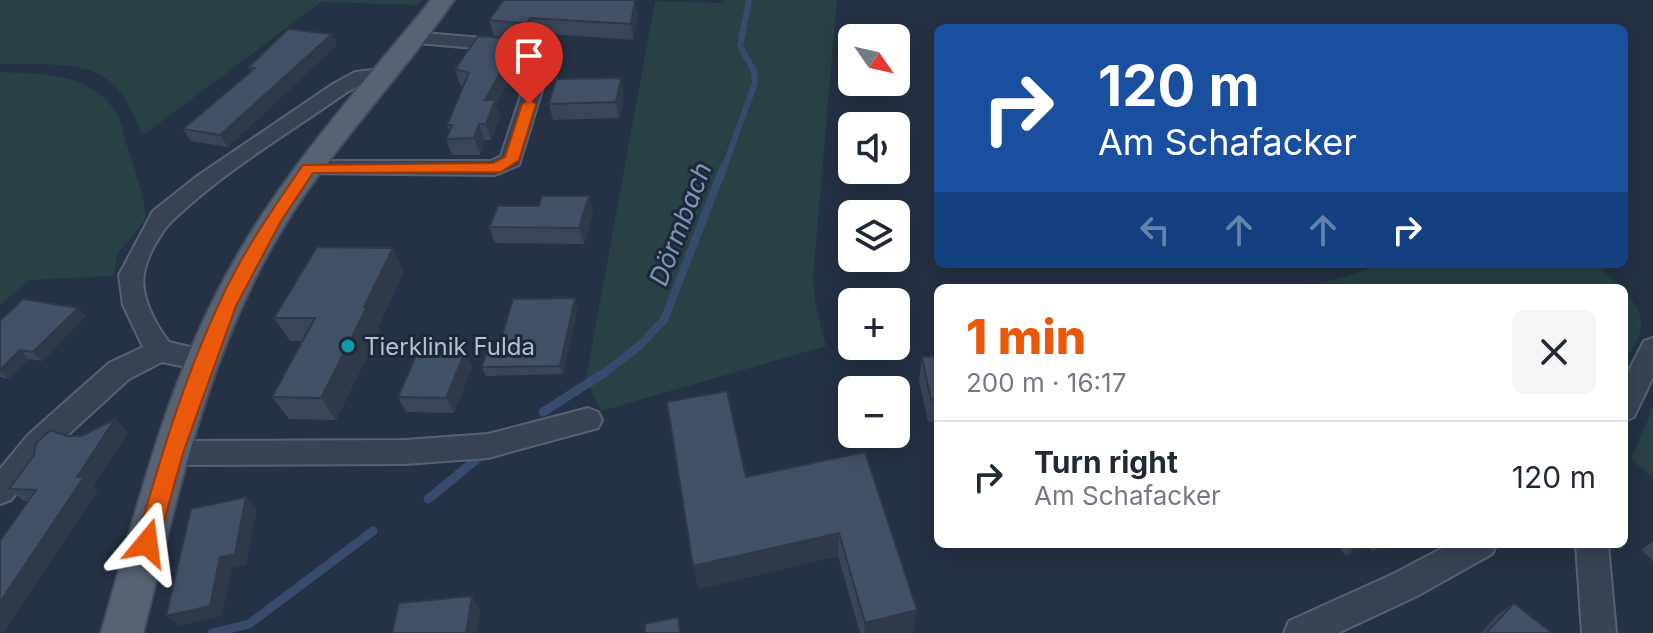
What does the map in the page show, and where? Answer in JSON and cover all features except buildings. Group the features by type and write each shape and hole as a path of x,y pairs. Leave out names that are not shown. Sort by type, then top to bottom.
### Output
{"main road":[{"path":"122,633 173,453 205,360 249,261 308,168 443,0"}],"street":[{"path":"308,168 495,168 511,160 546,48 412,38"},
{"path":"160,351 146,331 136,305 131,275 161,217 204,182 340,88 362,76 381,75"},
{"path":"1628,401 1653,348"},
{"path":"0,491 38,444 119,371 160,351 205,360"},
{"path":"173,453 405,452 488,446 588,420"},
{"path":"1301,633 1405,585 1474,548"},
{"path":"1592,548 1599,633"}],"green space":[{"path":"0,0 423,0 418,5 321,2 142,136 119,90 105,78 70,66 0,64"},
{"path":"724,0 837,0 813,277 815,302 826,346 601,411 586,378 655,1 722,3"},
{"path":"0,72 51,75 83,84 109,103 119,118 146,219 118,253 113,276 30,280 0,305"},
{"path":"1373,268 1601,268 1617,284 1319,284"},
{"path":"1628,296 1641,318 1636,342 1628,355"},
{"path":"1653,408 1653,478 1631,459"}],"waterway":[{"name":"Dörmbach","path":"724,168 755,83 754,71 740,46 749,0"},
{"name":"Dörmbach","path":"602,374 638,347 664,320 724,166"},
{"name":"Dörmbach","path":"543,412 602,374"},
{"name":"Dörmbach","path":"428,499 477,459"},
{"name":"Dörmbach","path":"212,633 249,624 373,531"}],"place":[{"name":"Tierklinik Fulda","path":"348,346"}],"route":[{"path":"147,543 173,453 227,306 273,220 308,168 495,168 511,160 529,104"}]}
